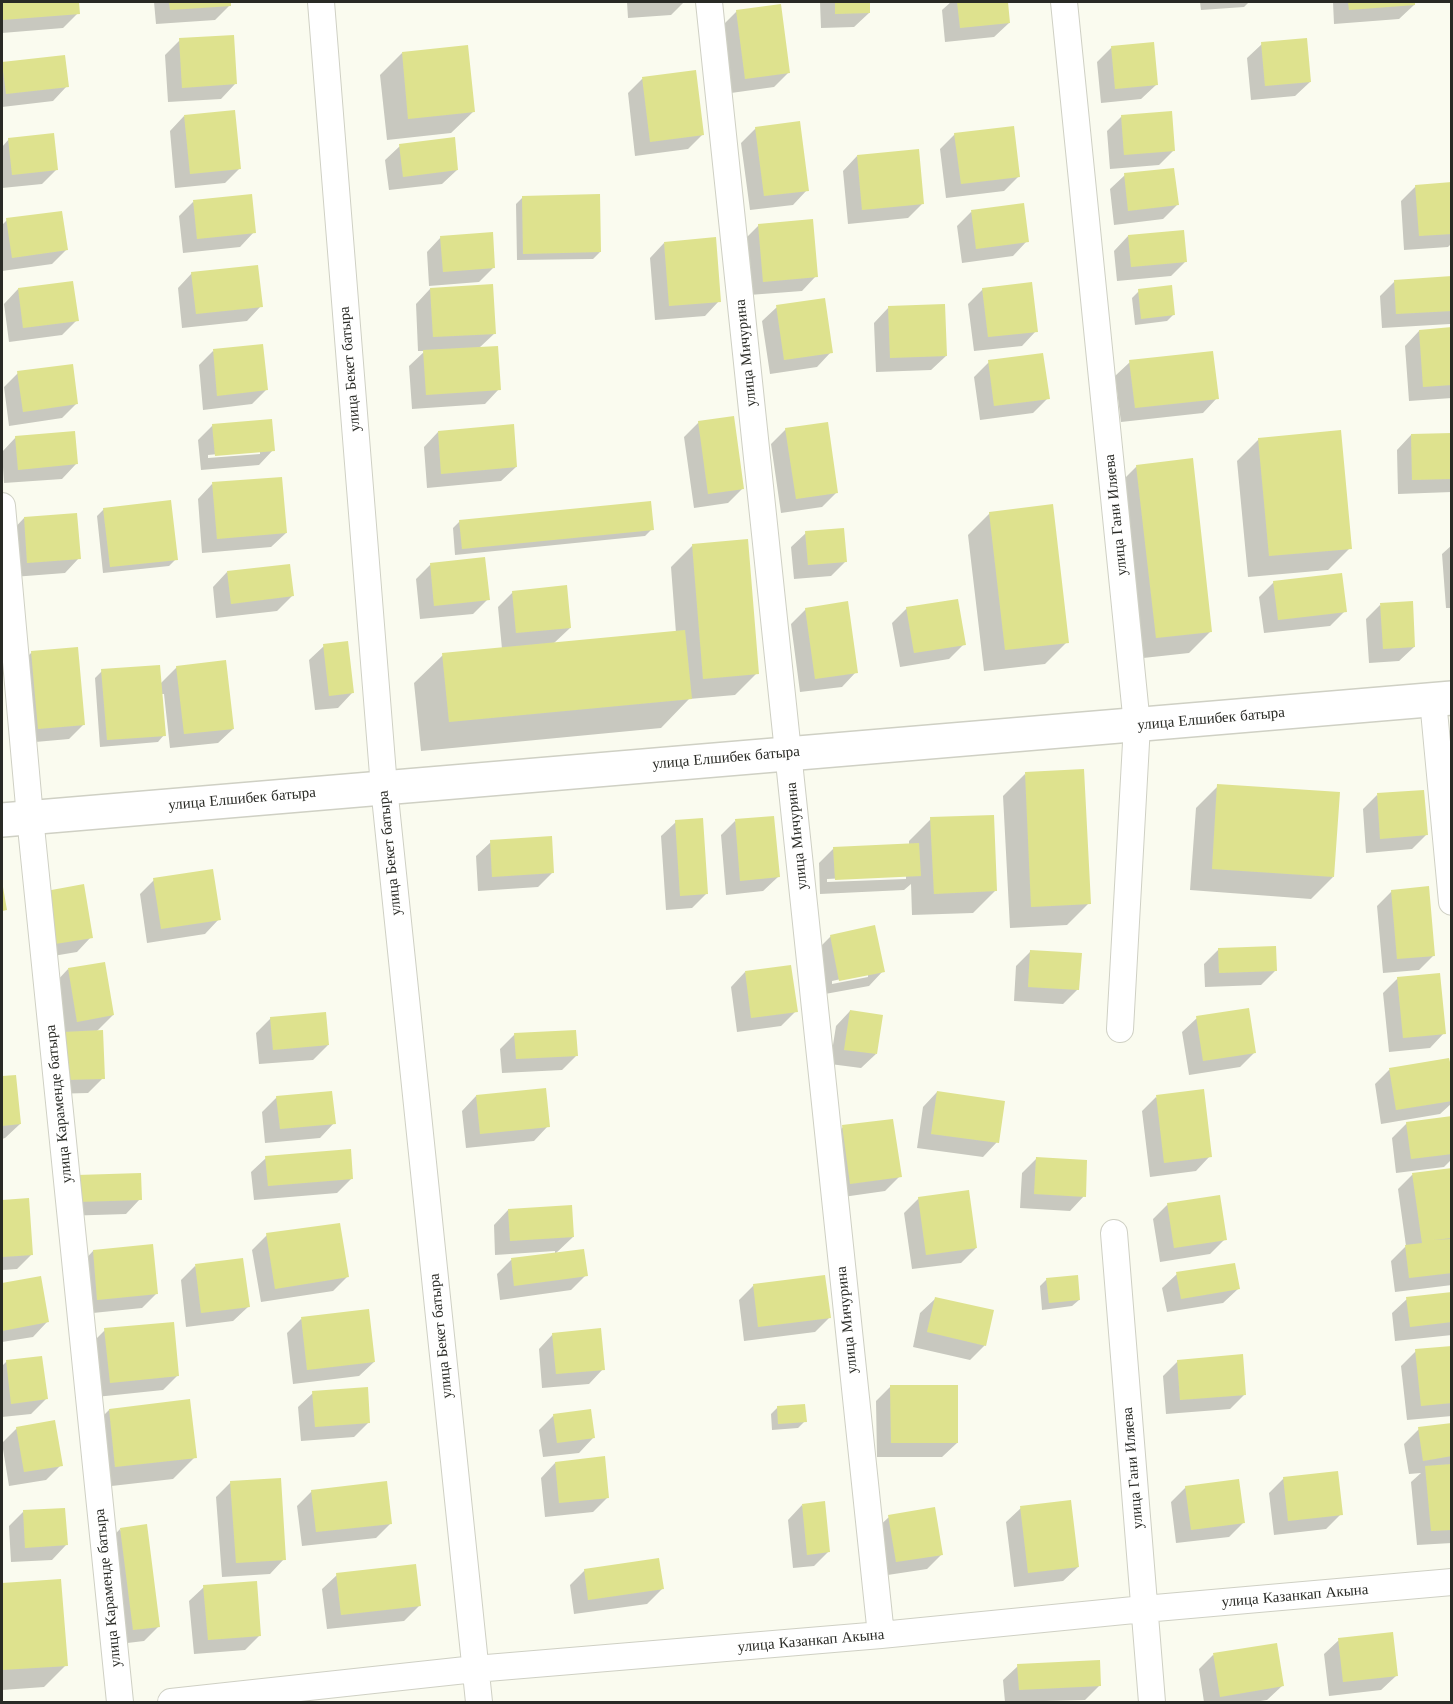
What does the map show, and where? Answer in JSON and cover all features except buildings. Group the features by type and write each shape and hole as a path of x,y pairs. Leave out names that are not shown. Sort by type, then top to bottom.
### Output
{"main road":[{"name":"улица Елшибек батыра","path":"16,819 1442,699"}],"street":[{"name":"улица Бекет батыра","path":"321,2 384,787 479,1702"},
{"name":"улица Мичурина","path":"709,2 880,1635"},
{"name":"улица Гани Иляева","path":"1064,2 1137,725 1120,1029"},
{"name":"улица Караменде батыра","path":"2,506 16,819 120,1702"},
{"path":"1442,699 1452,902"},
{"name":"улица Гани Иляева","path":"1114,1233 1152,1702"},
{"name":"улица Казанкап Акына","path":"171,1702 475,1670 1452,1582"}]}
